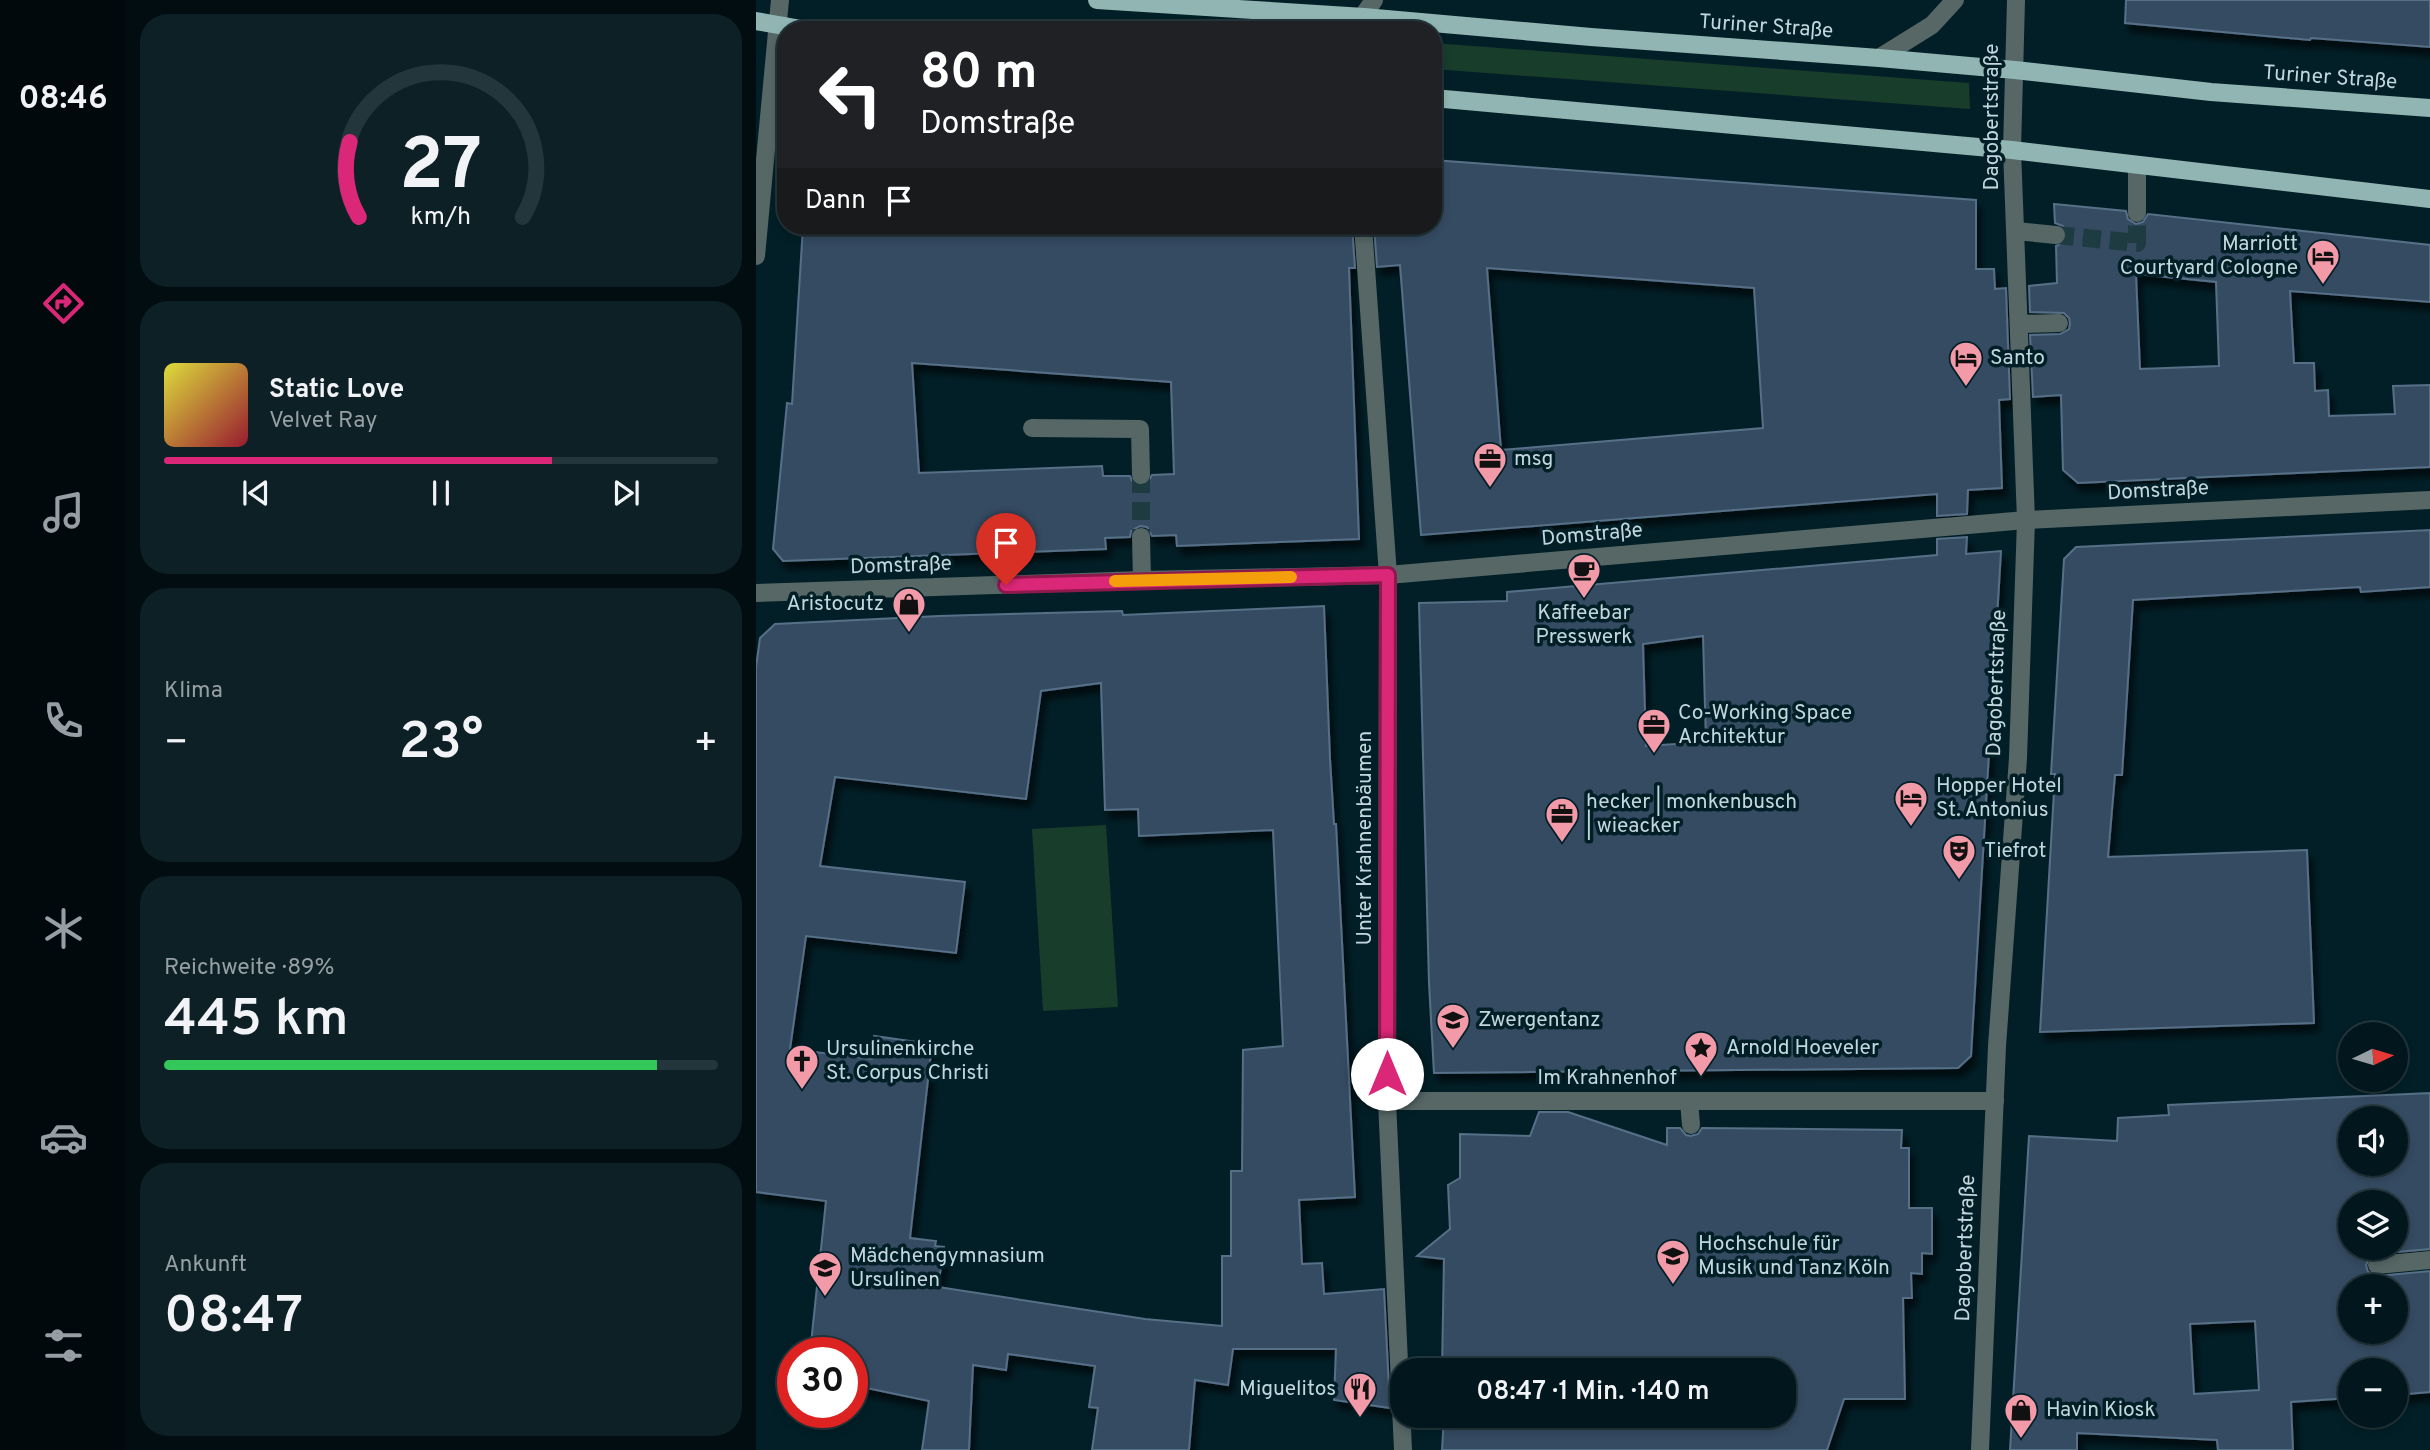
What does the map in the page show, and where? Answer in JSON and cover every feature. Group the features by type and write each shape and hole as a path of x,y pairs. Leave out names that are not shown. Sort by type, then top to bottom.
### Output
{"main road":[{"name":"Turiner Straße","path":"1097,0 1336,21"},
{"path":"756,21 777,24"},
{"name":"Turiner Straße","path":"1442,28 1879,58 2211,92 2430,108"},
{"path":"1442,99 2012,150 2430,199"}],"street":[{"path":"777,21 779,0"},
{"path":"1360,21 1374,0"},
{"path":"1879,58 1932,25 1955,0"},
{"name":"Dagobertstraße","path":"1980,1450 1995,1101 2018,758 2026,520 2012,150 2016,0"},
{"path":"756,256 777,24"},
{"path":"2137,165 2137,213"},
{"path":"2015,231 2056,235"},
{"name":"Unter Krahnenbäumen","path":"1364,235 1388,575 1387,1101 1403,1450"},
{"path":"2019,324 2059,323"},
{"path":"1032,428 1140,429 1141,475"},
{"name":"Domstraße","path":"756,593 1388,575 2026,520 2430,499"},
{"path":"1141,537 1142,580"},
{"name":"Im Krahnenhof","path":"1387,1101 1995,1101"},
{"path":"1689,1101 1691,1125"},
{"path":"2377,1265 2430,1260"}],"green space":[{"path":"1442,44 1969,83 1970,109 1442,70"},
{"path":"1106,825 1118,1007 1043,1011 1032,829"}],"building":[{"path":"2126,0 2430,0 2430,47 2310,40 2125,23"},
{"path":"1442,161 1976,200 1976,269 1994,269 1995,289 2006,288 2010,399 1999,400 2002,488 1968,490 1967,514 1937,516 1937,494 1421,535 1400,265 1377,267 1375,235 1442,235","holes":["1487,268 1754,288 1763,428 1501,450"]},
{"path":"2054,204 2126,211 2128,219 2136,224 2143,222 2148,214 2430,245 2430,302 2290,291 2294,363 2314,363 2315,391 2328,390 2329,416 2395,414 2393,386 2430,385 2430,467 2078,483 2063,470 2061,395 2033,397 2030,335 2060,334 2069,329 2070,323 2064,313 2030,312 2029,286 2057,283 2056,246 2065,242 2067,235 2063,226 2055,223","holes":["2136,274 2216,282 2219,366 2140,369"]},
{"path":"802,235 1353,235 1355,268 1349,268 1359,539 1177,546 1176,535 1152,536 1147,527 1140,526 1131,531 1130,537 1105,538 1106,549 783,561 773,549 787,403 792,404","holes":["912,363 1171,382 1174,474 1152,475 1147,484 1141,486 1132,481 1130,476 1103,476 1102,466 919,473"]},
{"path":"2430,530 2430,587 2361,592 2360,587 2133,600 2122,775 2115,775 2108,857 2307,850 2314,1023 2040,1032 2064,559 2076,547"},
{"path":"1967,537 1966,554 2001,551 1971,1056 1958,1068 1434,1073 1429,983 1419,603 1507,601 1507,592 1937,555 1937,539","holes":["1703,636 1706,742 1646,746 1643,644"]},
{"path":"1324,606 1355,1197 1299,1200 1302,1264 1322,1263 1324,1294 1384,1289 1390,1408 1334,1400 1336,1349 1233,1349 1228,1385 1195,1380 1189,1450 1092,1450 1098,1408 1089,1407 1095,1366 1008,1354 1006,1370 973,1365 969,1450 922,1450 929,1401 868,1388 868,1337 812,1337 826,1201 756,1192 756,667 760,638 775,624 1122,611 1123,615","holes":["1101,683 1105,810 1138,809 1139,836 1273,830 1283,1046 1243,1050 1242,1171 1231,1171 1231,1256 1222,1256 1222,1326 1145,1319 938,1287 944,1247 935,1246 936,1241 910,1238 932,1044 874,1036 872,1059 790,1049 806,936 956,953 965,882 820,866 835,777 1026,799 1041,691"]},
{"path":"2430,1093 2430,1249 2408,1251 2408,1190 2338,1190 2338,1260 2368,1260 2366,1265 2368,1272 2372,1274 2338,1274 2338,1344 2408,1344 2408,1274 2398,1274 2430,1271 2430,1392 2408,1394 2408,1358 2338,1358 2338,1399 2291,1402 2293,1450 2218,1450 2217,1440 2077,1433 2077,1450 2010,1450 2029,1136 2117,1141 2118,1118 2169,1115 2168,1105","holes":["2255,1321 2259,1390 2194,1394 2190,1324"]},
{"name":"Hochschule für Musik und Tanz Köln","path":"1539,1112 1568,1112 1667,1145 1667,1128 1680,1128 1686,1135 1691,1136 1698,1134 1702,1128 1902,1130 1901,1148 1909,1148 1909,1208 1932,1208 1932,1254 1922,1253 1922,1274 1911,1273 1912,1298 1903,1298 1905,1399 1844,1399 1827,1450 1442,1450 1443,1428 1796,1428 1796,1358 1442,1358 1444,1259 1417,1256 1450,1229 1448,1185 1460,1178 1460,1134 1530,1136"}],"tunnel":[{"path":"2056,235 2137,243 2137,213"},
{"path":"1141,475 1141,537"}],"slow traffic":[{"path":"1115,581 1291,577"}],"place":[{"name":"Marriott Courtyard Cologne","path":"2323,286"},
{"name":"Santo","path":"1966,388"},
{"name":"msg","path":"1490,489"},
{"name":"Kaffeebar Presswerk","path":"1584,600"},
{"name":"Aristocutz","path":"909,634"},
{"name":"Co-Working Space Architektur","path":"1654,755"},
{"name":"Hopper Hotel St. Antonius","path":"1911,828"},
{"name":"hecker | monkenbusch | wieacker","path":"1562,844"},
{"name":"Tiefrot","path":"1959,881"},
{"name":"Zwergentanz","path":"1453,1050"},
{"name":"Arnold Hoeveler","path":"1701,1078"},
{"name":"Ursulinenkirche St. Corpus Christi","path":"802,1091"},
{"name":"Hochschule für Musik und Tanz Köln","path":"1673,1286"},
{"name":"Mädchengymnasium Ursulinen","path":"825,1298"},
{"name":"Miguelitos","path":"1360,1419"},
{"name":"Havin Kiosk","path":"2021,1440"}],"route":[{"path":"1006,585 1388,575 1387,1074"}]}
